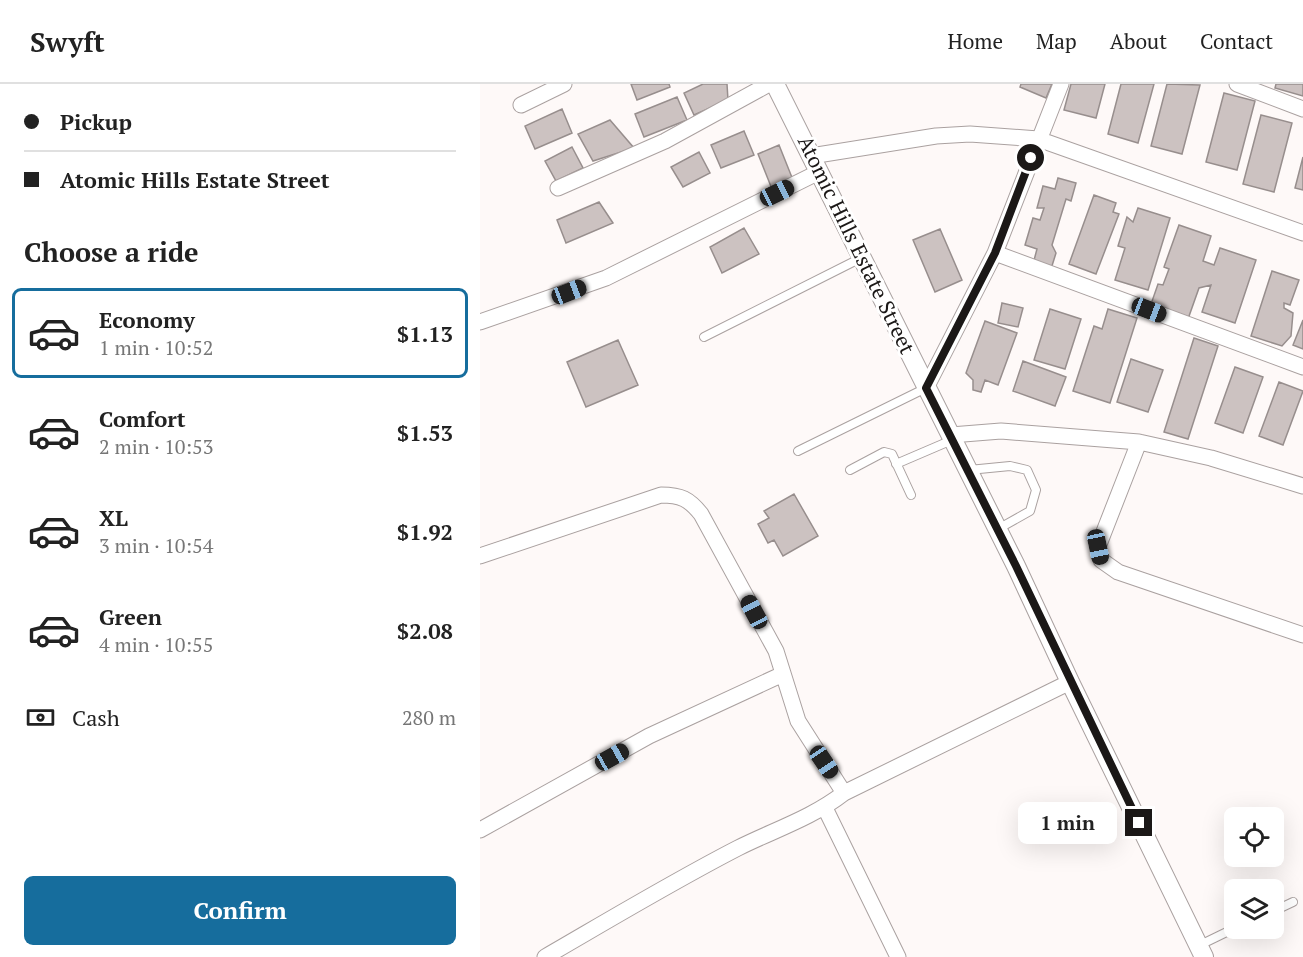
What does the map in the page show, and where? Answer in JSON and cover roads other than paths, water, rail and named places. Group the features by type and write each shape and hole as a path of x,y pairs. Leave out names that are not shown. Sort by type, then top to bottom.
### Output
{"street":[{"path":"521,105 564,84"},
{"path":"558,188 665,141 769,84"},
{"name":"Atomic Hills Estate Street","path":"775,84 998,529 1201,951"},
{"path":"926,388 995,253 1061,84"},
{"path":"1237,84 1303,109"},
{"path":"480,322 606,278 815,164 936,136 970,134 1038,139 1303,233"},
{"path":"995,253 1303,367"},
{"path":"952,437 1001,431 1139,442 1211,458 1303,486"},
{"path":"1139,442 1098,547 1101,560 1118,572 1303,635"},
{"path":"480,556 662,495 677,495 690,500 701,514 776,651 798,721 844,793"},
{"path":"480,830 649,736 783,674"},
{"path":"545,957 671,884 739,848 825,808 844,793 1070,682"},
{"path":"825,808 898,957"}],"lane":[{"path":"704,337 862,258"},
{"path":"798,451 926,388"},
{"path":"896,464 952,437"},
{"path":"850,470 884,452 892,454 910,495"},
{"path":"968,470 1010,466 1027,470 1036,490 1030,511 998,529"},
{"path":"1284,906 1293,902"},
{"path":"1201,951 1224,935"}]}
